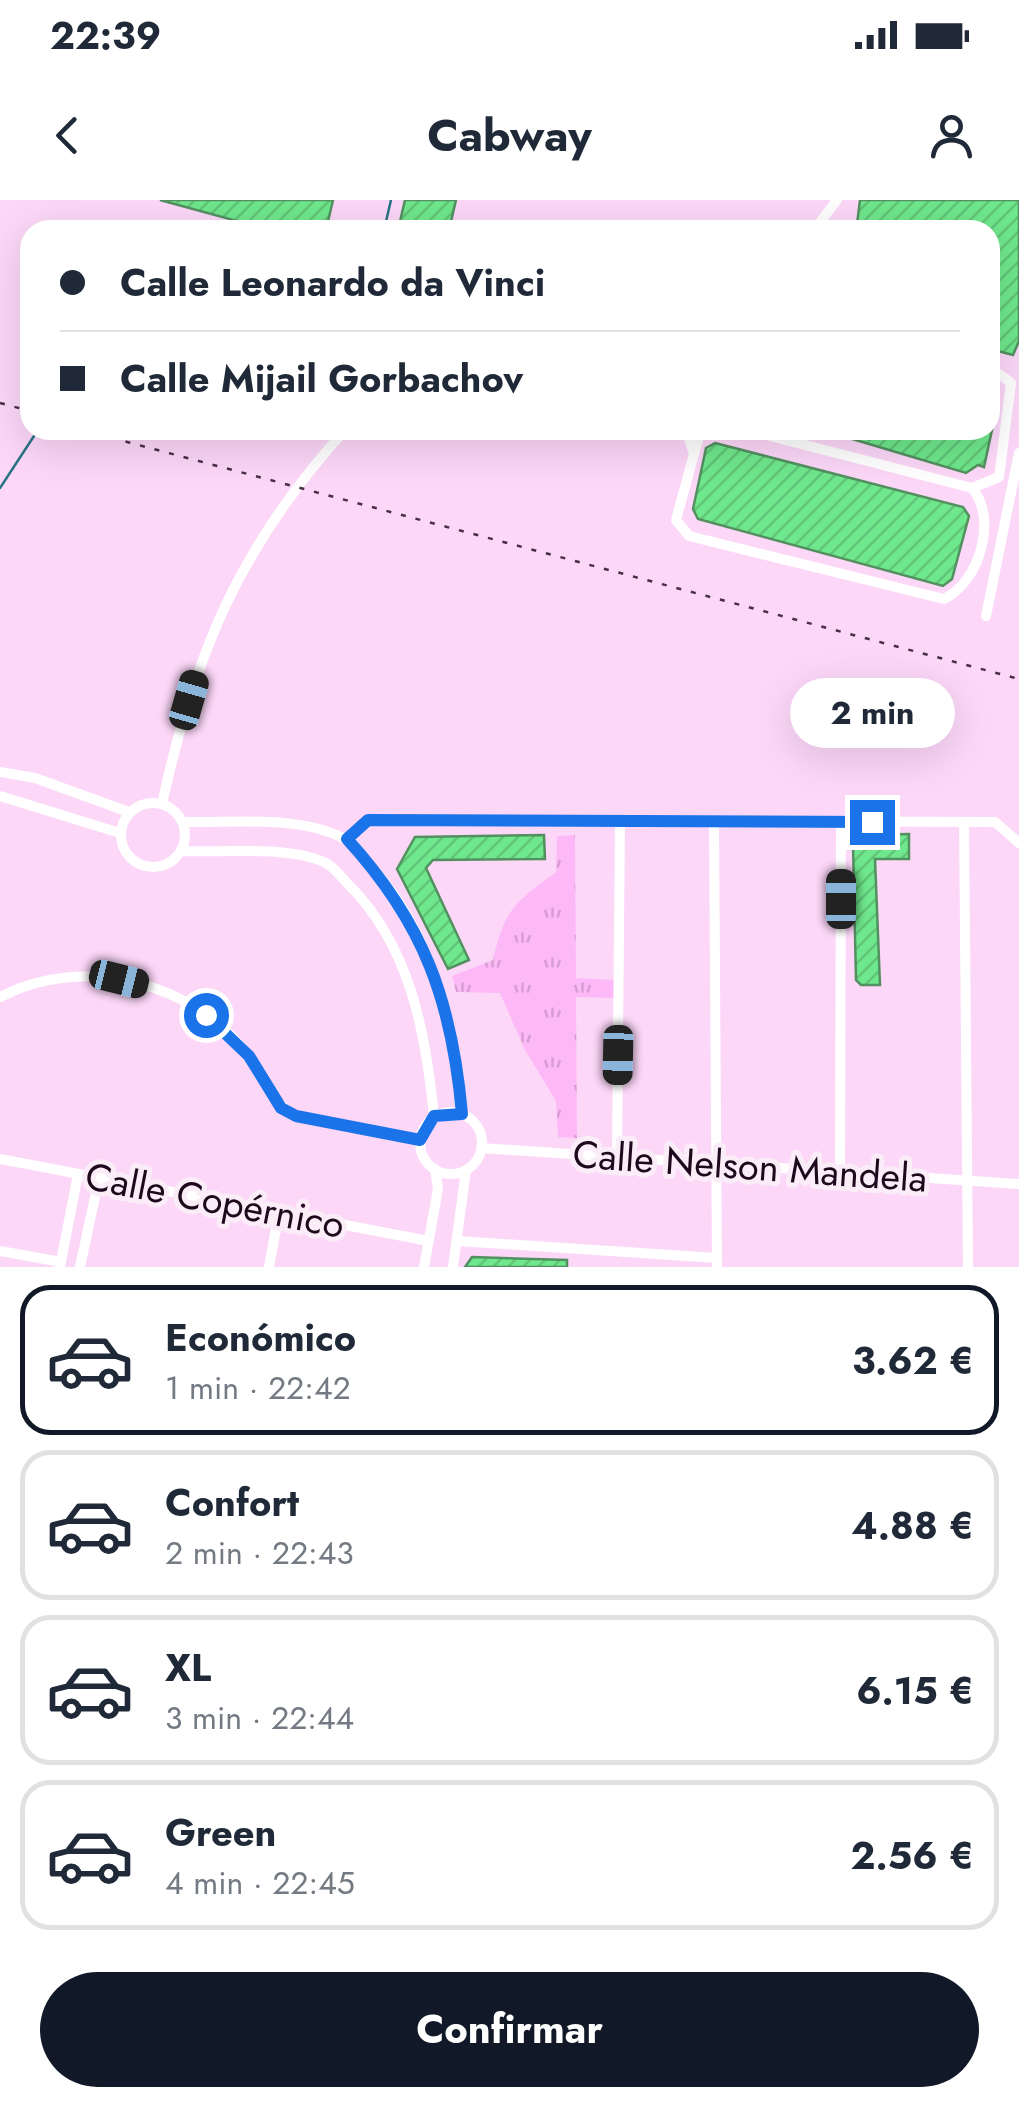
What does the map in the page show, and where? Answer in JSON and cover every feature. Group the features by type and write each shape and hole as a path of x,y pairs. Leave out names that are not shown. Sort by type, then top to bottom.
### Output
{"street":[{"path":"822,220 837,200"},
{"path":"972,488 999,477 1010,384 1000,376"},
{"path":"162,804 206,642 258,540 336,440"},
{"path":"690,440 694,454"},
{"path":"698,440 676,520 688,536 944,599 960,592 974,571 986,517 984,502 972,488 786,440"},
{"path":"986,616 1019,453"},
{"path":"0,772 35,778 129,812"},
{"path":"0,796 120,833"},
{"path":"462,1114 456,1052 417,933 378,872 347,839 290,825 183,822 162,804 148,802 129,812 120,833 126,853 143,866 164,865 181,851 307,857 328,864 365,900 396,951 414,998 434,1116 420,1140 424,1157 445,1173 466,1170"},
{"path":"347,839 368,820 995,822 1019,843"},
{"path":"617,1155 620,821"},
{"path":"181,851 183,822"},
{"path":"458,1241 717,1262 714,822"},
{"path":"840,1171 841,822"},
{"path":"964,822 968,1267"},
{"path":"0,998 16,989 86,976 155,988 189,1003 222,1027 249,1056 281,1108 296,1116 420,1140"},
{"path":"434,1116 462,1114 475,1124 481,1148 466,1170 453,1267"},
{"name":"Calle Nelson Mandela","path":"481,1148 1019,1184"},
{"name":"Calle Copérnico","path":"0,1160 429,1241"},
{"path":"424,1267 438,1190 435,1169"},
{"path":"0,1251 60,1265 78,1174"},
{"path":"82,1267 99,1178"},
{"path":"269,1267 280,1212"}],"green space":[{"path":"575,835 576,978 614,980 615,998 576,997 577,1138 558,1137 556,1101 525,1050 500,993 456,992 452,976 493,960 502,929 514,908 556,872 557,836"}],"building":[{"path":"160,200 333,200 328,220 233,220"},
{"path":"405,200 456,200 451,220 400,220"},
{"path":"860,200 1019,200 1019,341 1013,355 1000,352 1000,220 858,220"},
{"path":"855,440 990,440 984,467 978,465 966,473"},
{"path":"715,443 963,507 969,516 952,579 943,586 698,519 693,509 706,448"},
{"path":"909,834 909,859 875,859 880,985 861,985 856,980 853,845 858,835"},
{"path":"544,835 545,859 433,860 426,868 469,960 448,969 397,869 415,837"},
{"path":"472,1257 567,1260 567,1267 465,1267"}],"waterway":[{"path":"386,220 391,200"},
{"path":"0,488 31,440"}],"railway":[{"path":"0,403 20,408"},
{"path":"120,440 1019,679"}],"route":[{"path":"206,1015 249,1056 281,1108 296,1116 420,1140 434,1116 462,1114 456,1052 431,968 410,916 378,872 347,839 368,820 872,822"}]}
